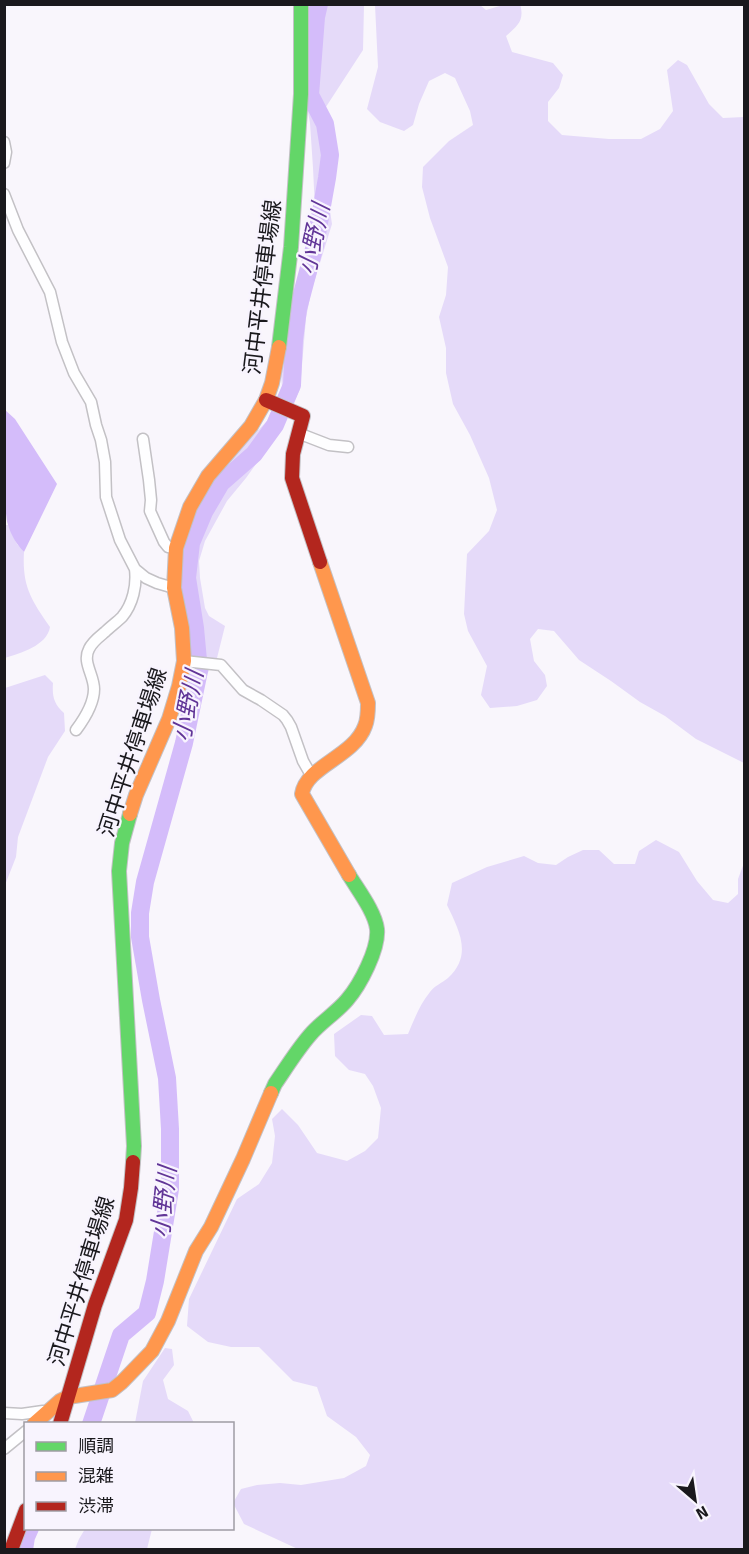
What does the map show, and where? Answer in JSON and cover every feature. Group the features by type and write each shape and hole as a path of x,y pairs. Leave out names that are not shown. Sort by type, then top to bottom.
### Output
{"main road":[{"name":"河中平井停車場線","path":"61,1422 71,1397 95,1305 126,1220 131,1188 134,1146 118,871 122,843 136,795 169,719 187,661 174,588 177,548 190,507 208,476 269,402 281,339 291,247 301,94 301,4"},
{"path":"36,1422 60,1401 112,1390 152,1351 168,1321 196,1251 211,1227 275,1084 310,1035 348,999 371,960 376,939 376,922 302,794 304,784 311,775 361,737 369,713 368,704 292,478 291,457 303,416 269,402"},
{"path":"11,1550 24,1515"}],"street":[{"path":"4,142 6,152 4,163"},
{"path":"4,194 18,230 50,292 62,342 74,373 91,402 105,462 106,497 120,540 135,569 136,576 135,590 129,608 88,650 87,658 94,688 93,698 76,730"},
{"path":"298,434 329,445 348,447"},
{"path":"143,439 151,500 150,511 164,542 168,547 177,548"},
{"path":"135,569 146,578 174,588"},
{"path":"187,661 221,665 243,690 283,715 311,775"},
{"path":"4,1413 47,1412"},
{"path":"4,1449 24,1433"}],"shaded area":[{"path":"520,4 521,19 506,36 512,52 553,63 563,75 559,88 548,102 548,121 562,135 641,139 660,129 673,111 667,70 678,60 687,65 709,104 723,118 744,117 744,763 696,739 579,660 554,631 538,629 530,639 534,661 545,675 547,686 537,700 517,706 490,708 481,695 487,666 468,631 464,614 467,554 489,531 497,510 489,478 453,404 446,373 446,348 439,317 446,295 448,267 430,218 422,187 423,167 449,141 473,125 470,111 455,78 445,73 429,81 413,125 404,131 380,122 367,109 378,67 375,5 480,5 486,10 503,5"},
{"path":"311,5 364,5 363,50 322,113 331,140 332,171 327,191 332,224 311,292 306,318 300,389 274,439 227,501 205,541 199,561 205,608 209,616 225,626 217,658 191,709 190,651 182,581 182,560 186,540 200,503 211,484 223,467 267,421 282,387 281,376 293,303 313,230 315,209 313,168 310,123 305,96"},
{"path":"4,409 15,419 57,484 24,552 11,532 5,510"},
{"path":"4,525 8,525 17,544 24,552 26,584 50,627 48,634 38,644 5,658"},
{"path":"45,675 53,683 54,700 64,713 65,731 48,757 18,837 16,857 5,885 5,688"},
{"path":"656,840 679,852 697,881 713,900 728,903 738,894 738,879 744,863 744,1549 300,1550 244,1524 234,1505 241,1489 280,1483 301,1485 344,1478 366,1466 370,1455 356,1437 327,1416 317,1387 293,1381 259,1347 231,1347 208,1342 187,1326 189,1299 237,1199 259,1184 272,1163 275,1136 272,1119 282,1109 298,1125 317,1153 347,1161 365,1151 378,1138 381,1108 373,1086 365,1074 349,1070 335,1056 334,1034 361,1015 372,1016 384,1035 408,1034 426,997 448,978 460,960 462,951 459,933 447,905 452,883 487,867 524,856 538,863 556,865 583,850 599,850 614,864 635,864 639,851"},
{"path":"165,1348 172,1349 174,1365 163,1380 168,1399 188,1411 194,1422 135,1422 143,1381"},
{"path":"84,1530 152,1530 147,1549 75,1549"}],"waterway":[{"name":"小野川","path":"92,1422 121,1335 147,1313 155,1281 170,1189 167,1078 140,937 140,913 145,882 184,743 199,671 187,578 191,543 204,512 221,483 254,454 275,425 292,385 298,309 315,245 330,155 325,124 310,95 319,4"},
{"name":"小野川","path":"24,1550 29,1530"}],"traffic: fast":[{"path":"279,347 291,247 301,94 301,4"},
{"path":"130,814 122,843 119,871 133,1162"},
{"path":"271,1093 305,1041 343,1005 352,993 372,956 377,937 376,922 349,875"}],"traffic: slow":[{"path":"130,814 169,719 184,661 182,628 174,588 176,548 190,507 208,476 251,426 266,400 279,347"},
{"path":"320,562 368,703 368,715 359,737 351,746 312,776 305,784 302,794 349,875"},
{"path":"36,1422 60,1401 68,1397 112,1390 152,1351 168,1321 196,1251 211,1227 243,1159 271,1093"}],"traffic: jam":[{"path":"266,400 303,416 293,454 292,478 320,562"},
{"path":"61,1422 95,1305 126,1220 133,1162"},
{"path":"11,1550 24,1515"}]}
